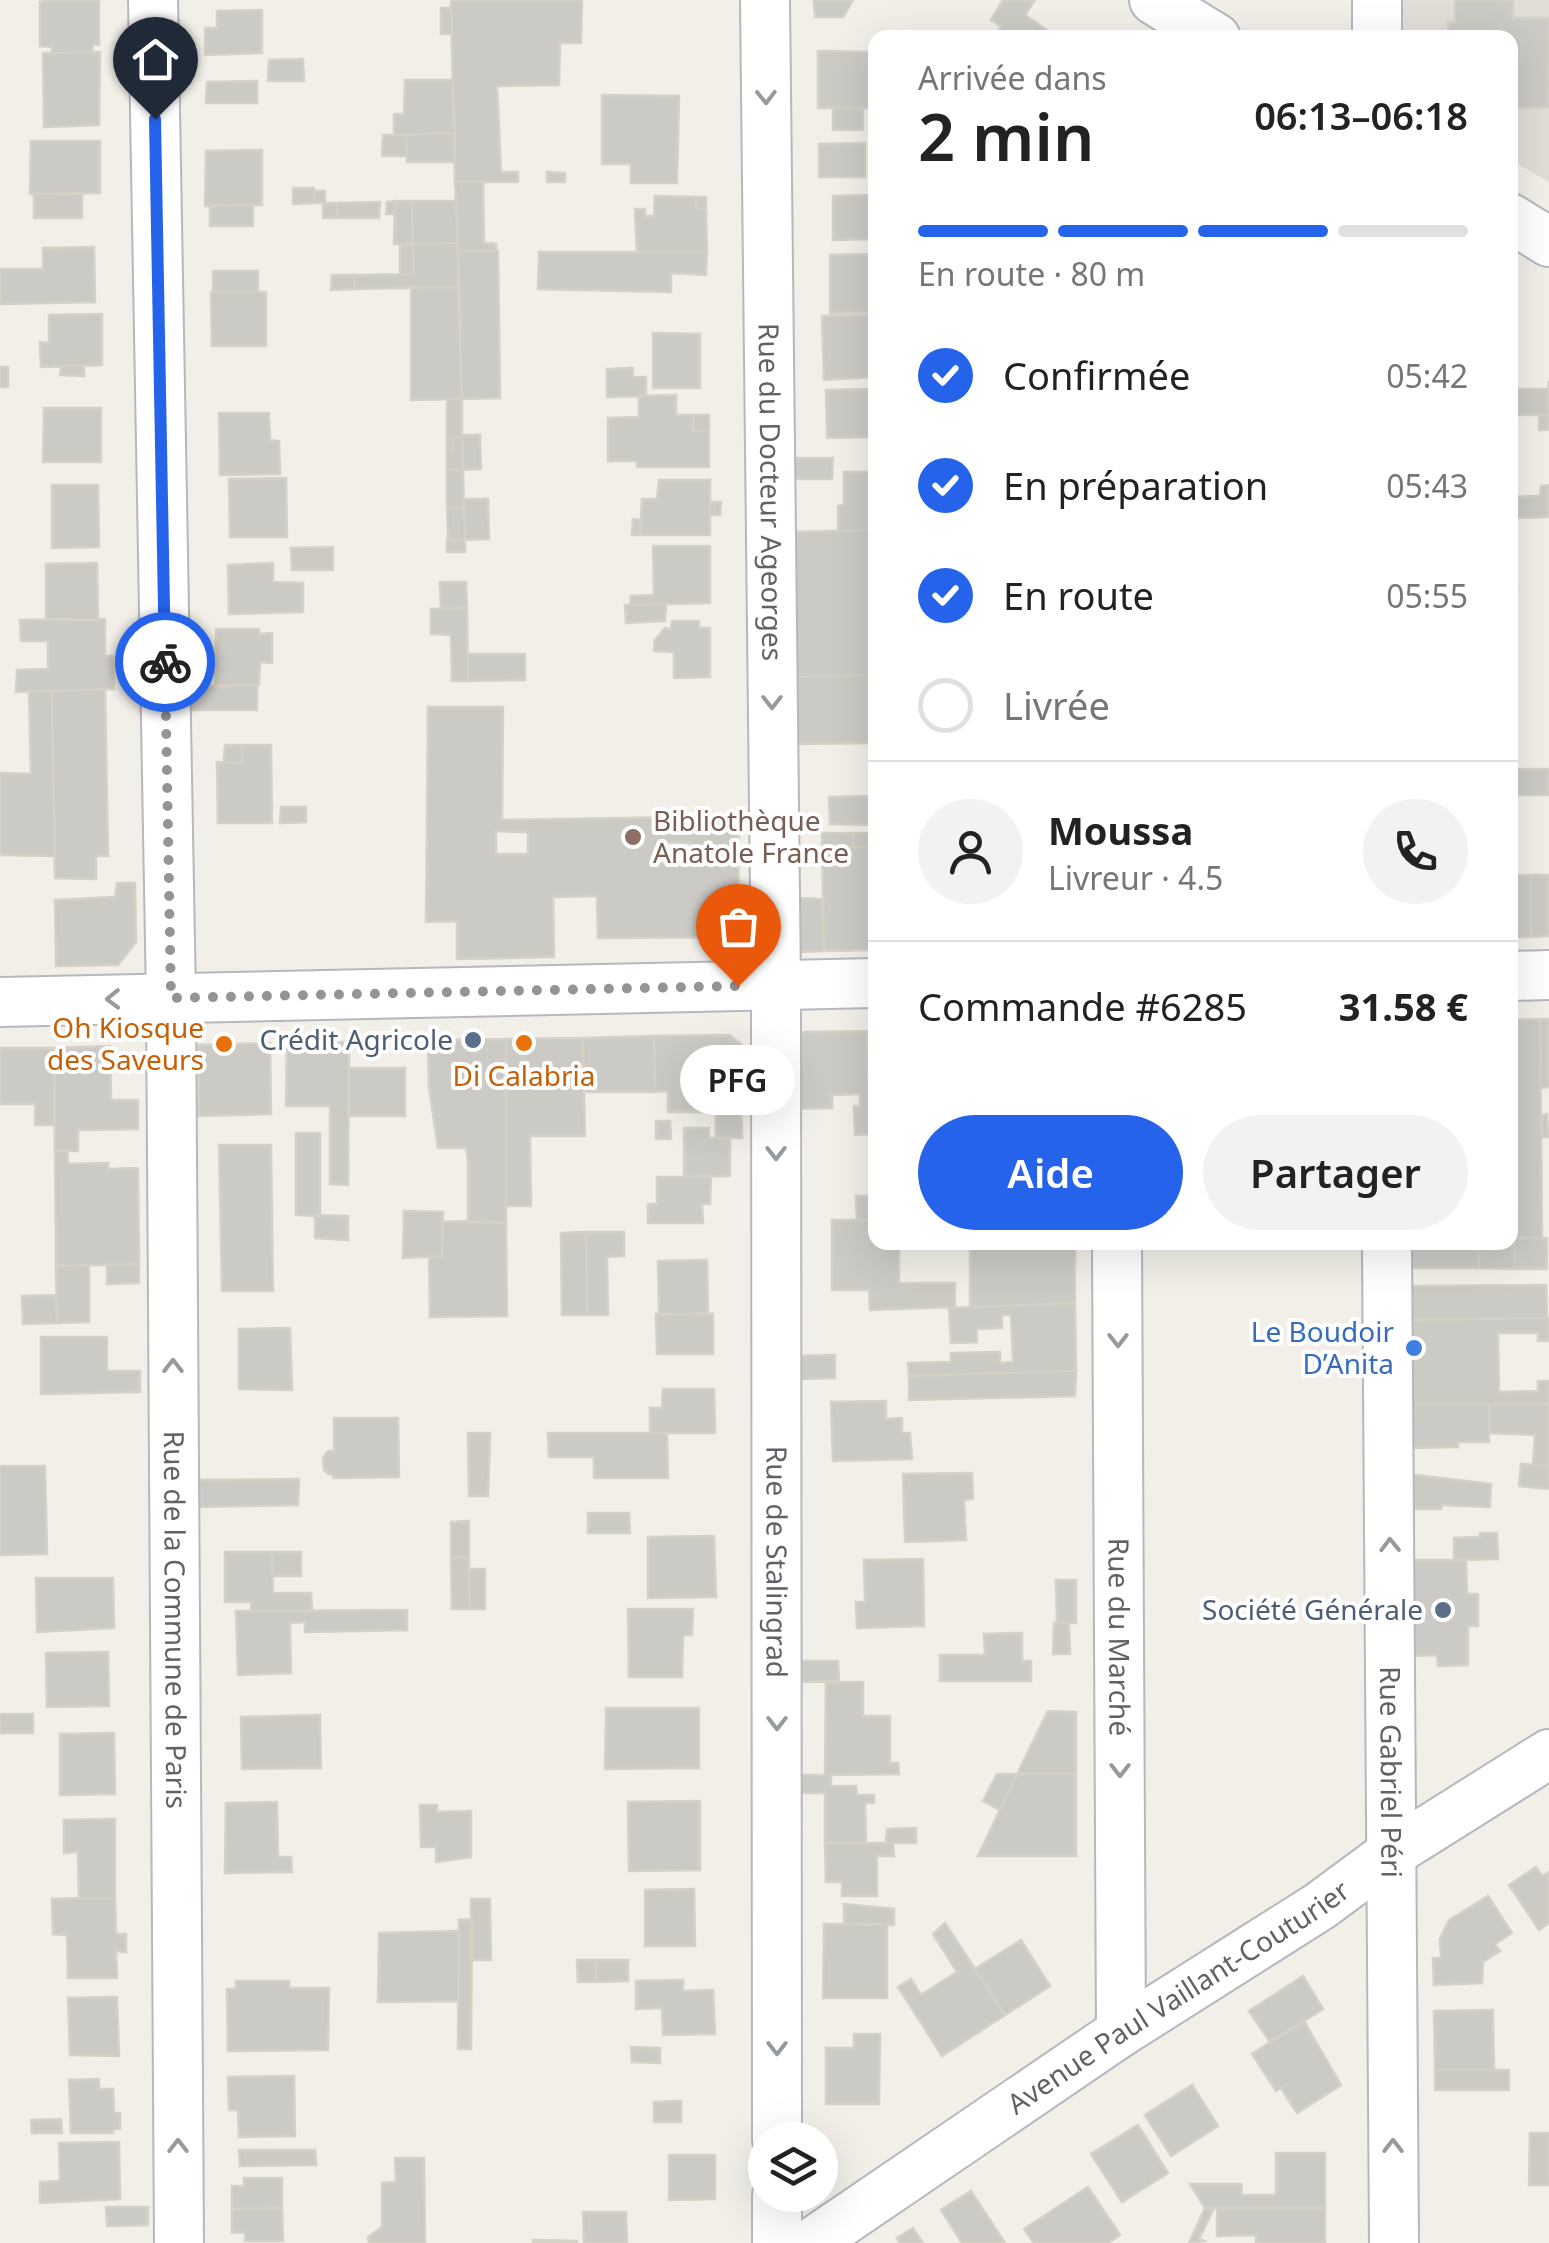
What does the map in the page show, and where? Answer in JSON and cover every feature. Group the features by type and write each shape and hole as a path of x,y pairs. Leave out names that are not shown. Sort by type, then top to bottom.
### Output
{"street":[{"name":"Rue de la Commune de Paris","path":"153,0 171,998 178,2243"},
{"name":"Rue du Docteur Ageorges","path":"765,0 776,985"},
{"path":"1154,0 1203,30"},
{"path":"1377,0 1377,30"},
{"path":"1518,223 1549,242"},
{"path":"1518,976 1549,975"},
{"path":"0,1002 868,984"},
{"name":"Rue de Stalingrad","path":"776,985 777,2122"},
{"name":"Rue du Marché","path":"1117,1250 1121,2032"},
{"name":"Rue Gabriel Péri","path":"1388,1250 1394,2243"},
{"name":"Avenue Paul Vaillant-Couturier","path":"811,2243 1121,2032 1549,1754"},
{"path":"777,2243 778,2212"}],"shaded area":[{"path":"1401,0 1549,0 1549,182 1518,164 1518,30 1401,30"}],"building":[{"path":"99,0 99,45 93,44 92,52 52,53 52,47 40,46 40,2"},
{"path":"451,0 582,0 581,43 560,43 559,85 497,86 501,172 518,172 518,182 455,182"},
{"path":"814,0 853,0 843,17 815,17"},
{"path":"1003,0 1035,0 1025,15 1047,30 999,30 1001,26 991,20"},
{"path":"1455,0 1513,0 1513,18 1549,18 1549,107 1518,108 1518,30 1448,30 1448,22 1455,22"},
{"path":"441,8 451,8 452,34 441,34"},
{"path":"262,10 262,53 205,55 205,28 217,28 217,11"},
{"path":"818,51 868,52 868,108 818,108"},
{"path":"100,52 99,125 44,127 43,53"},
{"path":"303,59 304,81 268,81 269,60"},
{"path":"405,80 453,80 455,133 394,135 394,114 404,114"},
{"path":"257,81 257,103 206,103 207,82"},
{"path":"602,95 679,96 677,183 631,183 631,164 602,164"},
{"path":"833,108 863,108 863,130 833,130"},
{"path":"455,133 455,162 407,162 406,135"},
{"path":"383,135 406,135 407,156 382,156"},
{"path":"31,141 100,141 100,193 30,194"},
{"path":"865,143 865,177 819,177 819,144"},
{"path":"262,150 262,205 205,206 206,151"},
{"path":"547,172 565,173 565,182 547,182"},
{"path":"455,182 483,182 484,243 496,244 496,251 458,251"},
{"path":"293,188 314,188 314,203 293,204"},
{"path":"314,191 325,191 325,203 314,203"},
{"path":"82,193 82,218 34,218 34,194"},
{"path":"868,195 868,239 833,240 833,196"},
{"path":"655,196 696,197 696,208 706,209 707,252 637,252 635,209 645,209 645,216 654,216"},
{"path":"696,197 706,197 706,209 696,208"},
{"path":"395,201 412,201 413,244 394,244"},
{"path":"395,201 395,214 386,214 387,202"},
{"path":"412,201 456,201 458,243 413,244"},
{"path":"380,202 379,218 337,218 337,203"},
{"path":"323,203 337,203 337,218 323,218"},
{"path":"253,205 253,226 210,226 210,206"},
{"path":"458,243 458,287 354,289 355,275 414,274 413,244"},
{"path":"400,244 413,244 414,274 400,274"},
{"path":"94,247 95,302 0,304 0,269 43,269 43,248"},
{"path":"458,251 498,251 500,398 462,399"},
{"path":"539,252 707,252 706,275 671,273 671,292 538,289"},
{"path":"868,254 868,312 830,313 830,255"},
{"path":"213,271 258,271 258,292 213,292"},
{"path":"332,275 355,275 354,289 331,290"},
{"path":"411,287 458,287 462,399 411,400"},
{"path":"211,292 266,292 266,346 212,346"},
{"path":"102,314 102,365 41,367 40,342 49,343 49,315"},
{"path":"868,315 868,377 824,380 822,316"},
{"path":"653,333 700,334 700,388 653,388"},
{"path":"61,366 84,366 84,376 60,375"},
{"path":"0,367 8,367 8,387 0,387"},
{"path":"633,368 633,377 646,377 646,396 607,397 607,369"},
{"path":"1549,381 1549,415 1518,415 1518,389 1548,389"},
{"path":"868,389 868,437 827,438 826,390"},
{"path":"676,395 676,415 694,415 693,431 709,431 709,467 637,467 637,461 608,461 608,418 639,417 639,396"},
{"path":"447,399 462,399 462,437 453,437 453,450 447,451"},
{"path":"44,408 101,408 101,462 43,462"},
{"path":"219,413 269,413 270,440 279,441 280,474 220,475"},
{"path":"694,415 709,415 709,431 693,431"},
{"path":"1539,415 1549,415 1549,430 1539,430"},
{"path":"462,435 480,435 481,469 463,470"},
{"path":"453,437 462,437 463,470 447,470 447,451 453,450"},
{"path":"792,458 833,458 832,479 792,479"},
{"path":"447,470 463,470 464,508 447,508"},
{"path":"844,472 868,472 868,530 838,531 838,506 844,505"},
{"path":"286,478 287,537 230,537 229,479"},
{"path":"659,480 710,480 710,535 640,535 642,499 657,499"},
{"path":"52,485 98,485 99,547 52,548"},
{"path":"1549,485 1549,517 1518,518 1518,497 1540,496 1541,486"},
{"path":"464,499 488,499 489,539 465,540"},
{"path":"710,502 721,502 720,515 710,515"},
{"path":"447,508 464,508 465,540 448,540"},
{"path":"633,519 641,520 640,535 632,535"},
{"path":"868,530 868,675 793,677 792,532"},
{"path":"447,540 465,540 465,552 447,552"},
{"path":"653,546 710,546 710,603 630,605 631,596 654,595"},
{"path":"333,547 333,570 292,570 291,548"},
{"path":"97,563 98,620 46,620 46,564"},
{"path":"273,563 273,582 303,583 303,612 229,614 228,565"},
{"path":"440,582 466,582 467,608 441,609"},
{"path":"666,604 665,621 626,623 625,605"},
{"path":"467,608 468,681 452,681 451,635 431,634 431,609"},
{"path":"105,619 105,656 113,656 114,689 16,692 17,670 48,669 48,641 21,641 20,620"},
{"path":"672,621 699,621 699,628 710,628 710,677 674,678 674,652 654,651 655,640 665,628 671,629"},
{"path":"216,629 259,629 259,634 272,633 272,663 260,662 259,685 215,686"},
{"path":"468,654 525,654 525,680 468,681"},
{"path":"868,675 868,743 794,744 793,677"},
{"path":"257,685 257,710 188,710 188,686"},
{"path":"105,689 108,856 96,856 96,879 55,878 52,691"},
{"path":"29,691 52,691 55,856 0,855 0,773 31,774"},
{"name":"Bibliothèque Anatole France","path":"428,707 503,707 502,820 739,816 738,937 598,938 597,896 553,897 554,957 457,959 457,921 426,922","holes":["496,831 528,832 528,854 496,854","661,842 690,843 689,864 660,863"]},
{"path":"225,745 242,745 242,763 224,762"},
{"path":"242,745 271,745 272,823 218,823 217,762 242,763"},
{"path":"1518,769 1549,769 1549,795 1518,795"},
{"path":"868,796 868,825 830,824 829,797"},
{"path":"281,807 306,807 306,822 280,823"},
{"path":"822,833 853,833 853,847 868,847 868,950 824,951"},
{"path":"853,833 868,833 868,847 853,847"},
{"path":"1518,875 1531,875 1531,937 1518,937"},
{"path":"1531,875 1549,875 1549,936 1531,937"},
{"path":"117,883 135,883 136,942 118,965 56,966 55,900 115,897"},
{"path":"795,898 823,899 824,951 796,952"},
{"path":"1540,1019 1549,1019 1549,1087 1541,1088"},
{"path":"1540,1019 1542,1238 1518,1238 1518,1020"},
{"path":"867,1031 868,1134 855,1135 854,1106 860,1106 860,1094 832,1095 832,1108 795,1109 795,1041 804,1032"},
{"path":"730,1035 742,1045 741,1071 715,1072 715,1112 668,1112 668,1091 655,1092 654,1036"},
{"path":"654,1036 655,1092 584,1092 583,1038"},
{"path":"583,1038 585,1136 530,1136 531,1206 506,1206 506,1039"},
{"path":"506,1039 506,1223 468,1222 466,1148 438,1148 429,1087 428,1040"},
{"path":"349,1042 348,1185 330,1184 330,1106 286,1106 287,1043"},
{"path":"270,1043 271,1114 199,1116 198,1045"},
{"path":"110,1046 111,1100 138,1100 138,1129 78,1130 78,1151 55,1151 54,1048"},
{"path":"0,1048 54,1048 54,1125 35,1125 35,1104 0,1104"},
{"path":"349,1068 405,1068 405,1116 349,1116"},
{"path":"741,1071 742,1138 716,1138 715,1072"},
{"path":"1547,1114 1548,1137 1542,1137 1542,1115"},
{"path":"656,1121 670,1121 671,1139 656,1139"},
{"path":"684,1128 709,1128 709,1138 730,1138 730,1176 684,1177"},
{"path":"296,1133 320,1133 320,1216 296,1215"},
{"path":"219,1145 271,1145 273,1291 222,1291"},
{"path":"67,1150 68,1164 108,1163 108,1169 138,1168 139,1264 56,1266 55,1151"},
{"path":"711,1176 710,1204 702,1204 703,1223 648,1223 648,1204 657,1204 657,1177"},
{"path":"856,1196 868,1196 868,1220 857,1220"},
{"path":"404,1211 443,1212 442,1256 403,1258"},
{"path":"315,1215 348,1216 348,1240 315,1238"},
{"path":"832,1220 868,1220 868,1250 899,1250 899,1283 955,1283 955,1307 870,1310 869,1290 832,1290"},
{"path":"442,1222 506,1223 507,1316 430,1317 429,1257 442,1256"},
{"path":"586,1232 624,1232 624,1256 607,1257 608,1315 587,1315"},
{"path":"586,1232 587,1315 562,1315 561,1233"},
{"path":"1518,1238 1547,1238 1547,1269 1515,1269"},
{"path":"970,1250 1075,1250 1075,1303 970,1307"},
{"path":"1407,1250 1478,1250 1479,1268 1407,1268"},
{"path":"1478,1250 1515,1250 1515,1269 1479,1268"},
{"path":"707,1260 708,1313 659,1315 658,1261"},
{"path":"139,1264 139,1283 107,1284 107,1265"},
{"path":"89,1265 89,1322 57,1323 56,1266"},
{"path":"1546,1285 1547,1318 1407,1320 1407,1286"},
{"path":"56,1295 57,1323 23,1324 22,1296"},
{"path":"1075,1303 1076,1371 909,1376 908,1363 951,1362 951,1353 1000,1352 1000,1363 1013,1362 1011,1315 1002,1315 1002,1328 977,1329 977,1342 951,1343 949,1308"},
{"path":"656,1314 713,1314 713,1354 657,1354"},
{"path":"1549,1318 1549,1341 1538,1341 1538,1333 1498,1333 1499,1392 1538,1391 1538,1381 1549,1381 1549,1404 1407,1404 1407,1320"},
{"path":"290,1328 292,1390 239,1389 239,1329"},
{"path":"41,1337 107,1337 107,1371 140,1371 140,1392 41,1394"},
{"path":"835,1355 835,1378 796,1379 796,1356"},
{"path":"1076,1371 1075,1396 909,1400 909,1376"},
{"path":"663,1389 714,1389 715,1433 650,1433 650,1408 662,1408"},
{"path":"886,1401 886,1419 902,1418 902,1433 910,1433 912,1459 833,1461 831,1402"},
{"path":"1407,1404 1489,1404 1489,1442 1407,1448"},
{"path":"1489,1404 1549,1404 1549,1466 1533,1465 1535,1435 1489,1433"},
{"path":"334,1418 398,1418 399,1477 333,1478 324,1470 323,1458 328,1451 334,1451"},
{"path":"468,1433 490,1433 488,1496 469,1496"},
{"path":"548,1433 667,1433 668,1478 594,1478 594,1457 549,1457"},
{"path":"1521,1464 1549,1466 1549,1489 1519,1486"},
{"path":"0,1466 45,1466 47,1554 0,1555"},
{"path":"972,1473 973,1499 964,1500 966,1540 905,1542 903,1474"},
{"path":"1408,1474 1491,1484 1490,1507 1441,1505 1441,1509 1408,1509"},
{"path":"299,1479 298,1505 195,1507 195,1480"},
{"path":"588,1513 629,1513 630,1533 588,1533"},
{"path":"469,1521 469,1557 451,1557 451,1522"},
{"path":"1480,1533 1497,1533 1498,1559 1454,1560 1454,1538 1480,1537"},
{"path":"714,1536 716,1597 648,1598 648,1537"},
{"path":"225,1552 272,1552 273,1593 311,1593 312,1611 251,1611 251,1602 225,1602"},
{"path":"272,1552 301,1552 301,1576 273,1576"},
{"path":"451,1557 469,1557 470,1609 452,1609"},
{"path":"923,1559 924,1626 857,1628 856,1602 865,1602 864,1560"},
{"name":"Société Générale","path":"1408,1560 1466,1560 1467,1594 1478,1594 1478,1626 1468,1626 1468,1665 1438,1666 1437,1655 1408,1656"},
{"path":"469,1569 485,1569 485,1609 470,1609"},
{"path":"36,1578 113,1578 114,1628 37,1632"},
{"path":"1056,1580 1076,1580 1076,1623 1057,1623"},
{"path":"628,1609 693,1609 692,1635 683,1635 682,1677 629,1677"},
{"path":"407,1610 407,1630 305,1632 305,1622 290,1623 291,1673 238,1675 236,1611"},
{"path":"1054,1623 1069,1623 1070,1654 1053,1654"},
{"path":"1022,1633 1022,1661 1031,1661 1031,1681 940,1681 940,1655 985,1655 984,1634"},
{"path":"108,1652 109,1706 47,1707 46,1653"},
{"path":"797,1661 838,1661 839,1681 797,1682"},
{"path":"826,1682 863,1682 863,1716 890,1716 890,1763 898,1763 899,1774 825,1775"},
{"path":"606,1708 699,1708 699,1768 605,1769"},
{"path":"1048,1711 1076,1712 1076,1774 1017,1774"},
{"path":"0,1714 33,1714 33,1733 0,1733"},
{"path":"320,1715 321,1768 242,1769 241,1717"},
{"path":"114,1733 115,1794 60,1795 60,1734"},
{"path":"997,1774 1017,1774 1000,1810 983,1801"},
{"path":"1017,1774 1076,1774 1076,1856 978,1856"},
{"path":"797,1775 831,1775 831,1786 856,1786 857,1795 874,1795 874,1803 865,1803 866,1843 825,1843 825,1793 797,1793"},
{"path":"700,1801 700,1870 629,1871 628,1802"},
{"path":"277,1802 278,1857 291,1857 292,1872 225,1873 226,1803"},
{"path":"420,1805 437,1805 437,1812 471,1811 471,1857 436,1862 436,1847 421,1847"},
{"path":"115,1819 115,1898 79,1898 78,1852 64,1853 64,1820"},
{"path":"916,1828 916,1843 886,1843 887,1829"},
{"path":"825,1843 893,1843 894,1856 877,1856 877,1896 842,1896 842,1882 826,1882"},
{"path":"1536,1867 1542,1876 1549,1872 1549,1923 1539,1930 1509,1885"},
{"path":"694,1889 695,1946 645,1946 645,1890"},
{"path":"1488,1896 1512,1933 1495,1944 1500,1951 1483,1962 1482,1983 1434,1985 1433,1958 1441,1958 1440,1939 1449,1920"},
{"path":"115,1898 116,1934 126,1934 126,1952 116,1951 117,1978 68,1978 67,1935 53,1934 52,1899"},
{"path":"471,1899 490,1899 491,1960 471,1960"},
{"path":"844,1904 894,1909 894,1925 844,1924"},
{"path":"472,1919 471,2049 458,2049 459,1920"},
{"path":"945,1923 1005,2015 942,2056 898,1987 911,1979 921,1995 957,1972 933,1934"},
{"path":"824,1924 887,1924 887,1998 823,1998"},
{"path":"459,1931 458,2001 378,2002 379,1933"},
{"path":"1021,1940 1050,1986 1005,2015 975,1969"},
{"path":"577,1960 596,1960 596,1982 578,1982"},
{"path":"596,1960 628,1960 628,1981 596,1982"},
{"path":"1303,1976 1323,2009 1270,2042 1249,2011"},
{"path":"683,1980 683,1991 713,1990 715,2034 663,2035 662,2008 636,2009 636,1981"},
{"path":"236,1981 289,1981 289,1988 329,1988 328,2050 228,2051 227,1989 236,1989"},
{"path":"117,1997 119,2056 70,2055 68,1998"},
{"path":"1493,2010 1494,2070 1435,2070 1434,2011"},
{"path":"1304,2021 1341,2085 1297,2113 1281,2088 1276,2091 1252,2054"},
{"path":"854,2034 880,2034 879,2104 826,2104 826,2048 854,2048"},
{"path":"631,2047 660,2048 660,2063 632,2062"},
{"path":"1435,2070 1509,2070 1509,2090 1435,2090"},
{"path":"294,2076 295,2136 239,2137 238,2110 229,2110 228,2077"},
{"path":"99,2079 99,2089 113,2089 114,2113 120,2113 120,2129 112,2129 113,2133 71,2133 69,2080"},
{"path":"1192,2085 1218,2126 1171,2156 1145,2115"},
{"path":"681,2101 681,2122 654,2122 654,2102"},
{"path":"61,2119 62,2133 32,2133 31,2120"},
{"path":"1138,2125 1168,2173 1122,2202 1091,2154"},
{"path":"1530,2133 1549,2133 1549,2185 1529,2185"},
{"path":"119,2142 120,2199 40,2203 40,2182 60,2181 59,2143"},
{"path":"239,2150 315,2150 316,2165 240,2166"},
{"path":"1276,2153 1325,2153 1325,2208 1205,2208 1190,2184 1241,2184 1242,2195 1276,2195"},
{"path":"669,2155 715,2155 715,2199 669,2200"},
{"path":"395,2158 424,2158 425,2243 369,2243 368,2237 382,2227 382,2183 396,2182"},
{"path":"244,2178 282,2178 282,2208 232,2209 232,2186 244,2186"},
{"path":"1088,2187 1120,2235 1108,2243 1034,2243 1024,2229"},
{"path":"971,2191 1005,2243 962,2243 941,2210"},
{"path":"106,2207 148,2207 148,2225 107,2226"},
{"path":"282,2208 283,2241 245,2241 245,2232 232,2233 232,2209"},
{"path":"1205,2208 1214,2208 1199,2239 1204,2241 1189,2243"},
{"path":"1325,2208 1325,2243 1256,2243 1256,2235 1217,2236 1217,2209"},
{"path":"583,2212 626,2212 627,2243 584,2243"},
{"path":"913,2228 923,2243 900,2243 897,2238"},
{"path":"577,2241 577,2243 533,2243"}],"way so far":[{"path":"165,662 171,998 738,986"}],"place":[{"name":"Bibliothèque Anatole France","path":"633,837"},
{"name":"PFG","path":"738,986"},
{"name":"Crédit Agricole","path":"473,1040"},
{"name":"Di Calabria","path":"524,1043"},
{"name":"Oh Kiosque des Saveurs","path":"224,1044"},
{"name":"Le Boudoir D’Anita","path":"1414,1348"},
{"name":"Société Générale","path":"1443,1610"}],"route":[{"path":"155,119 165,662"}]}
